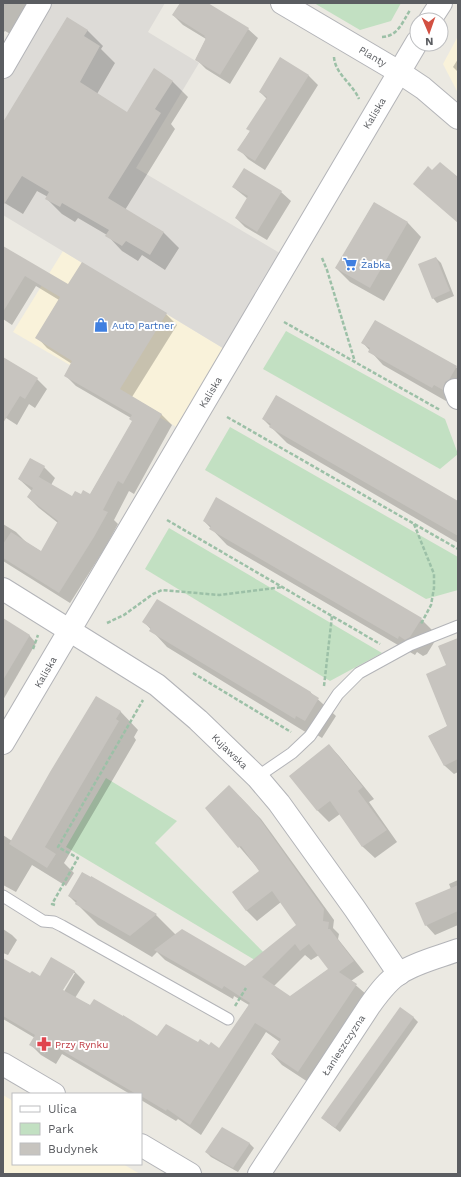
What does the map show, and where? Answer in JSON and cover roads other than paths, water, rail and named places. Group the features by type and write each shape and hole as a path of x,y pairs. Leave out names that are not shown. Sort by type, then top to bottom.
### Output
{"street":[{"path":"3,67 40,3"},
{"name":"Planty","path":"282,3 399,72 423,88 458,118"},
{"path":"435,12 441,3"},
{"name":"Kaliska","path":"3,743 411,52"},
{"name":"Kujawska","path":"3,589 162,689 198,720 257,778 283,809 355,909 399,974"},
{"name":"Łanieszczyzna","path":"259,1174 380,992 399,974 410,968 458,950"},
{"path":"3,1064 52,1093"},
{"path":"142,1146 190,1174"}],"lane":[{"path":"257,778 292,753 310,736 338,694 360,673 410,645 458,626"},
{"path":"3,896 43,920 58,924 228,1019"}],"place":[{"name":"Żabka","path":"350,264"},
{"name":"Auto Partner","path":"101,325"},
{"name":"Przy Rynku","path":"44,1044"}]}
